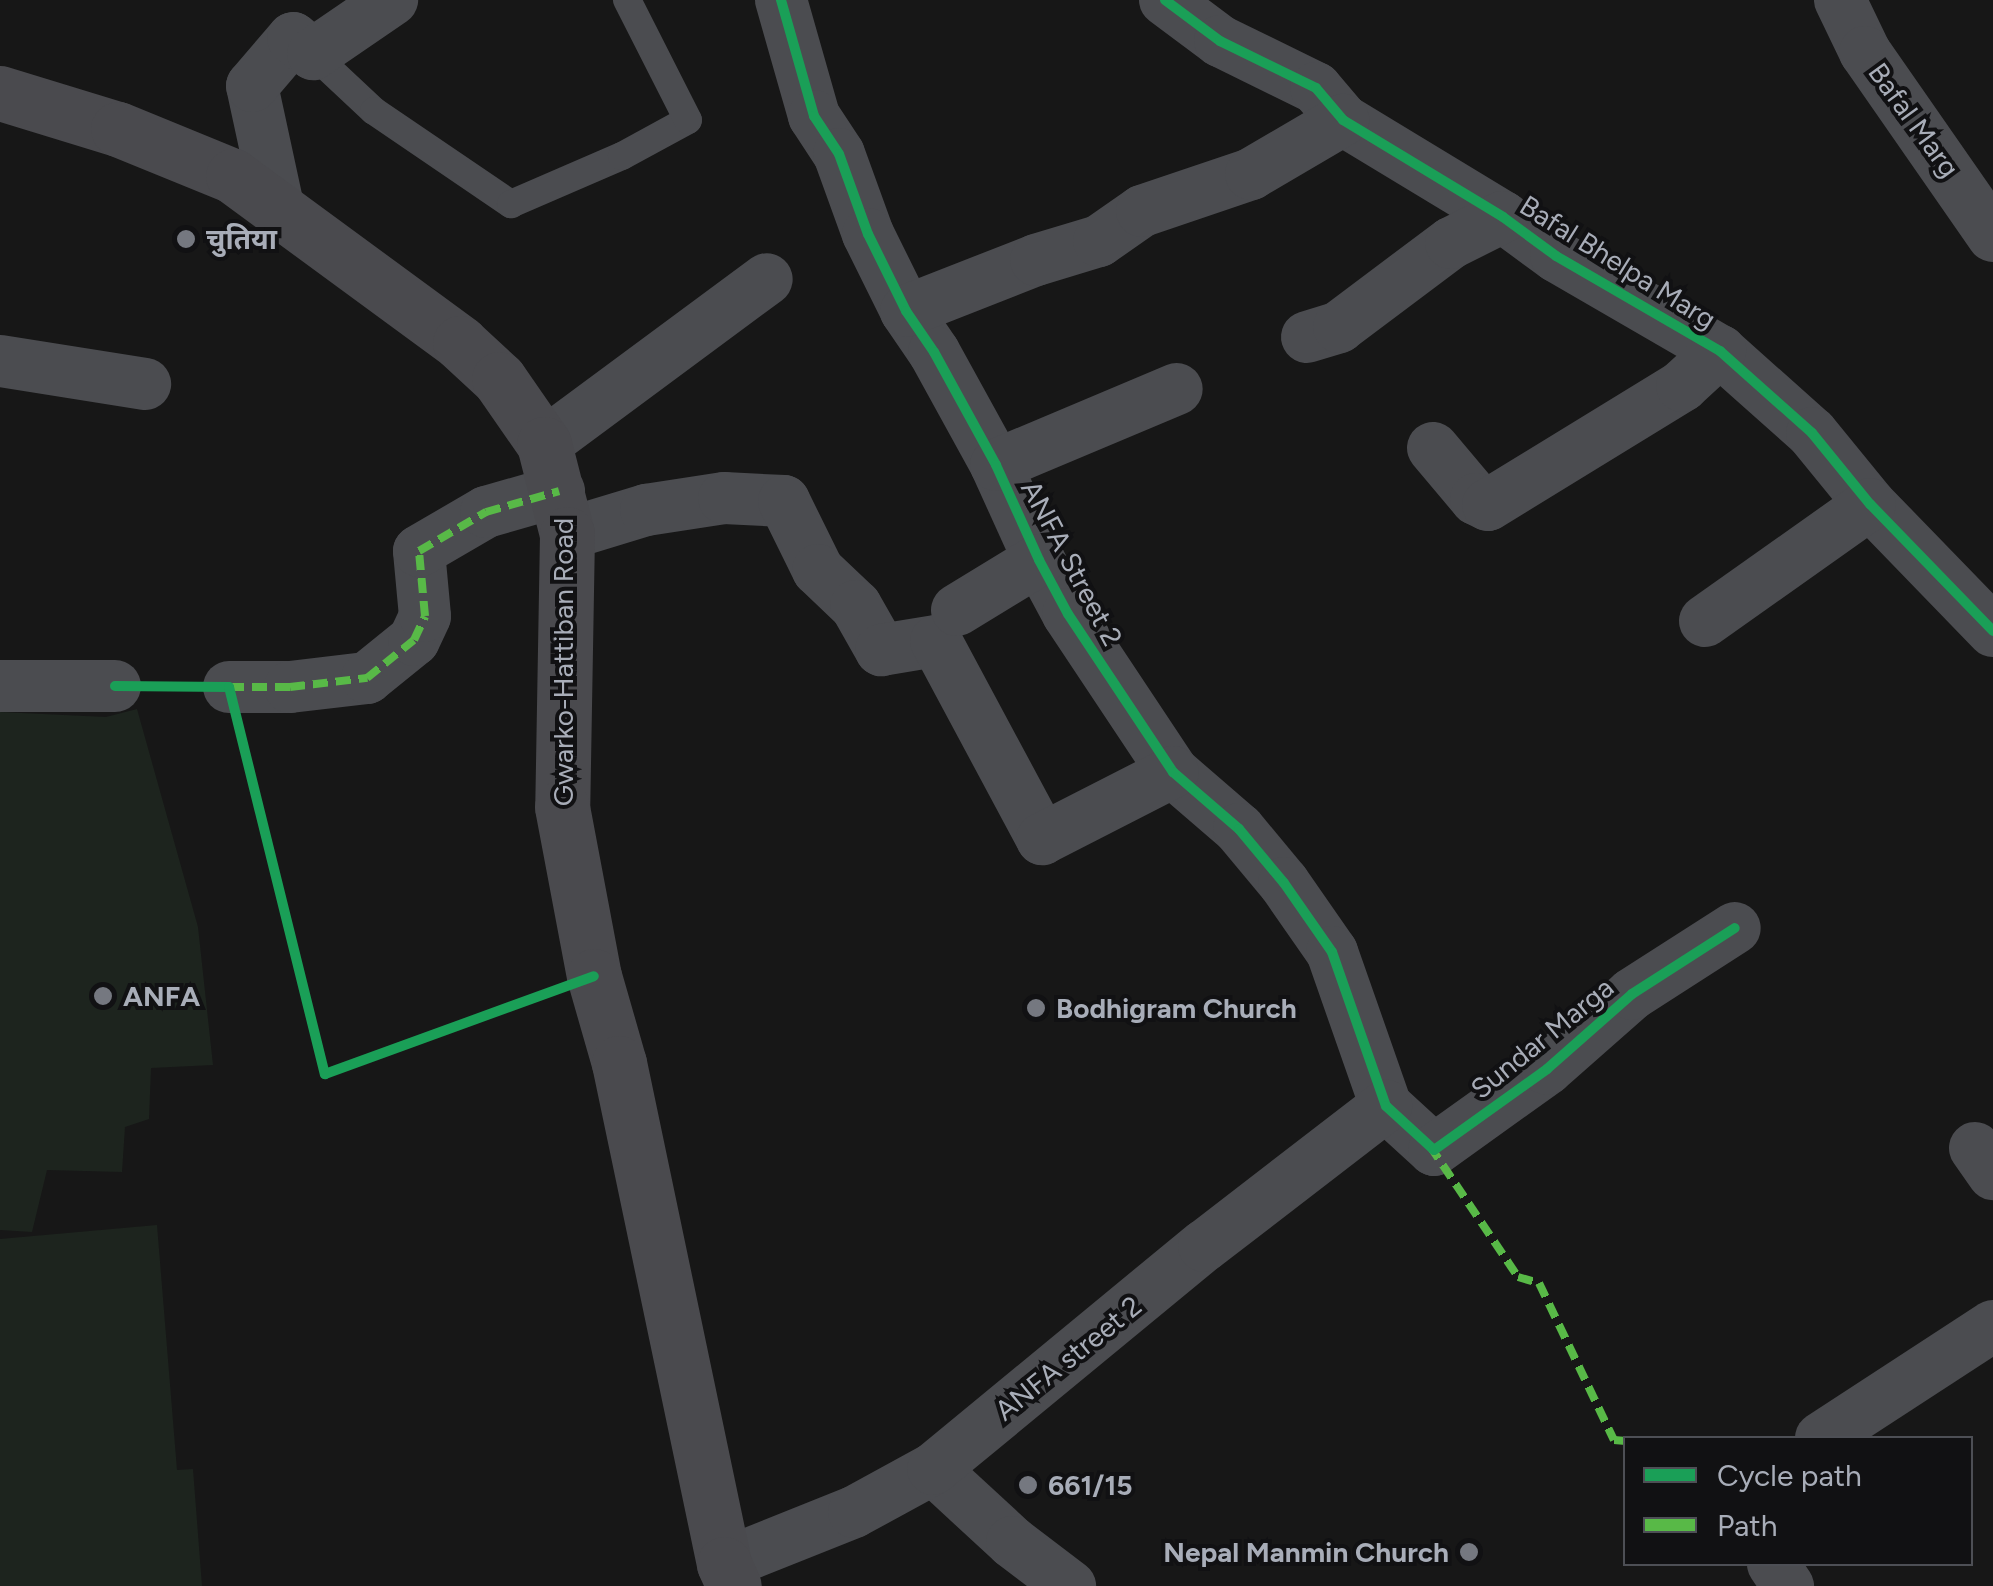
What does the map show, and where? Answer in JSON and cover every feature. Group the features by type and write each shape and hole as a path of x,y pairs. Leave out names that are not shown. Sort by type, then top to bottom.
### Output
{"main road":[{"path":"0,92 182,152 233,176 278,206 460,343 499,379 557,490"},
{"name":"Gwarko-Hattiban Road","path":"557,490 562,806 594,976 619,1063 729,1575"}],"street":[{"path":"278,206 252,86 293,38 313,54 392,0"},
{"name":"ANFA Street 2","path":"781,0 814,116 839,154 868,234 906,311 934,352 996,464 1068,614 1173,772 1238,829 1284,883 1332,952 1386,1106"},
{"name":"Bafal Bhelpa Marg","path":"1165,0 1220,41 1316,88 1342,120 1503,218 1556,256 1720,351 1812,433 1870,504 1993,631"},
{"name":"Bafal Marg","path":"1840,0 1865,52 1991,227"},
{"path":"906,311 1036,260 1099,241 1142,212 1252,174 1342,120"},
{"path":"1307,336 1339,327 1452,244 1503,218"},
{"path":"229,687 290,687 367,678 414,640 425,616 419,551 486,512 557,490 767,279"},
{"path":"1433,448 1476,499 1488,504 1682,386 1720,351"},
{"path":"0,361 145,384"},
{"path":"996,464 1177,389"},
{"path":"557,490 646,510 724,498 784,501 818,570 856,606 881,650 936,641 1042,839 1173,772"},
{"path":"1705,621 1870,504"},
{"path":"957,610 1039,560"},
{"path":"0,686 115,686"},
{"name":"Sundar Marga","path":"1386,1106 1434,1150 1546,1069 1632,994 1735,928"},
{"name":"ANFA street 2","path":"729,1575 933,1468 1204,1246 1386,1106"},
{"path":"1824,1436 1993,1326"},
{"path":"933,1468 1012,1542 1070,1586"}],"lane":[{"path":"313,54 374,111 511,204 622,156 688,120 627,0"}],"shaded area":[{"name":"ANFA","path":"137,709 198,927 213,1065 151,1068 149,1119 125,1127 122,1172 47,1170 32,1232 0,1230 0,712 106,717"},
{"path":"157,1225 177,1470 193,1469 202,1586 0,1586 0,1239"}],"marked path":[{"path":"229,687 290,687 367,678 414,640 425,616 419,551 486,512 559,491"},
{"path":"1430,1146 1518,1277 1539,1283 1614,1440 1623,1441"}],"cycle path":[{"path":"781,0 814,116 839,154 868,234 906,311 934,352 996,465 1068,614 1173,772 1239,829 1284,883 1332,952 1386,1106 1434,1150 1547,1069 1632,994 1735,928"},
{"path":"1165,0 1220,41 1316,88 1343,120 1503,217 1556,256 1720,351 1812,433 1870,504 1993,631"},
{"path":"115,686 229,687 325,1074 594,976"}],"place":[{"name":"चुतिया","path":"186,239"},
{"name":"ANFA","path":"103,996"},
{"name":"Bodhigram Church","path":"1036,1008"},
{"name":"661/15","path":"1028,1485"},
{"name":"Nepal Manmin Church","path":"1469,1552"}]}
